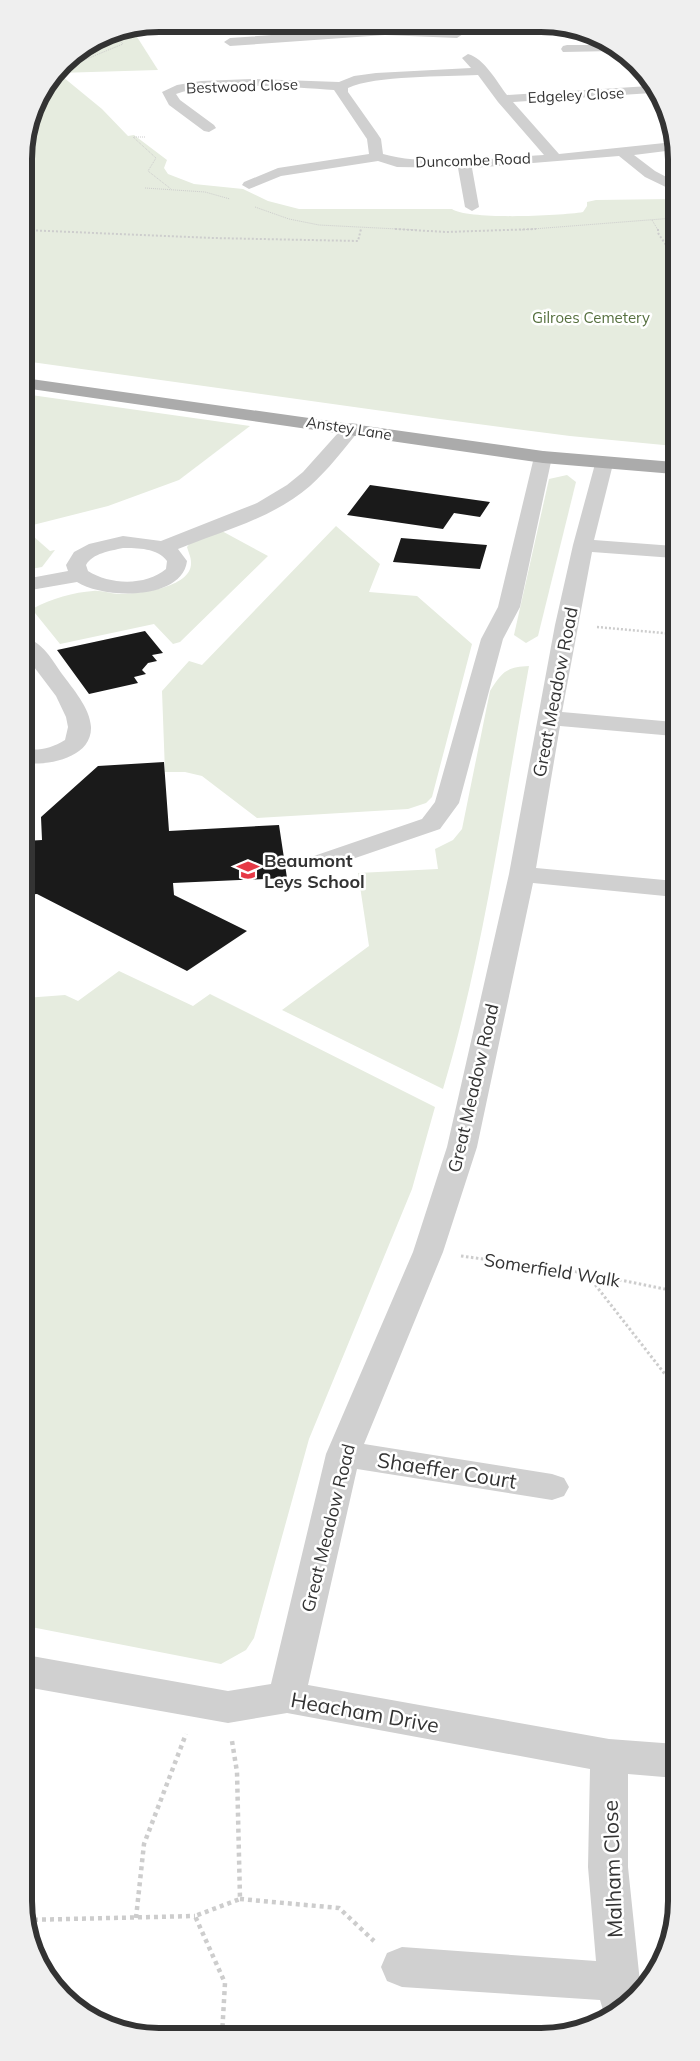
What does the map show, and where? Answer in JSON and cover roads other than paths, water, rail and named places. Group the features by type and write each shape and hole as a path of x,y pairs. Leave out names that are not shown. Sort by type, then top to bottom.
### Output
{"main road":[{"name":"Anstey Lane","path":"33,384 352,428 543,457 604,464 668,468"}],"street":[{"path":"230,42 371,32"},
{"path":"394,32 459,39 503,99 554,157"},
{"path":"567,49 602,49"},
{"path":"378,157 375,153 375,142 341,92 341,86 354,80 376,77 482,71"},
{"name":"Bestwood Close","path":"209,128 174,102 169,92 185,87 259,83 341,86"},
{"name":"Edgeley Close","path":"503,99 647,90"},
{"name":"Duncombe Road","path":"249,185 278,172 378,157 412,163 464,163 622,152 666,147"},
{"path":"622,152 650,174 668,183"},
{"path":"464,163 472,207"},
{"path":"162,548 274,503 296,489 352,428"},
{"path":"320,862 430,824 447,802 492,640 509,607 543,457"},
{"name":"Great Meadow Road","path":"286,1697 343,1454 428,1252 462,1147 522,874 566,625 583,545 604,464"},
{"path":"140,542 162,548 175,556 177,564 175,571 155,584 132,588 107,588 93,584 79,575 76,564 81,556 106,545 140,542"},
{"path":"583,545 668,552"},
{"path":"33,584 79,575"},
{"path":"33,650 73,704 80,723 78,736 68,749 51,756 33,756"},
{"path":"549,718 668,728"},
{"path":"522,874 668,888"},
{"name":"Shaeffer Court","path":"343,1454 552,1486"},
{"name":"Heacham Drive","path":"32,1673 214,1705 286,1697 608,1756 667,1760"},
{"name":"Malham Close","path":"402,1967 620,1995 608,1867 608,1756"}],"place":[{"name":"Beaumont Leys School","path":"248,870"}],"park label":[{"name":"Gilroes Cemetery","path":"591,317"}]}
